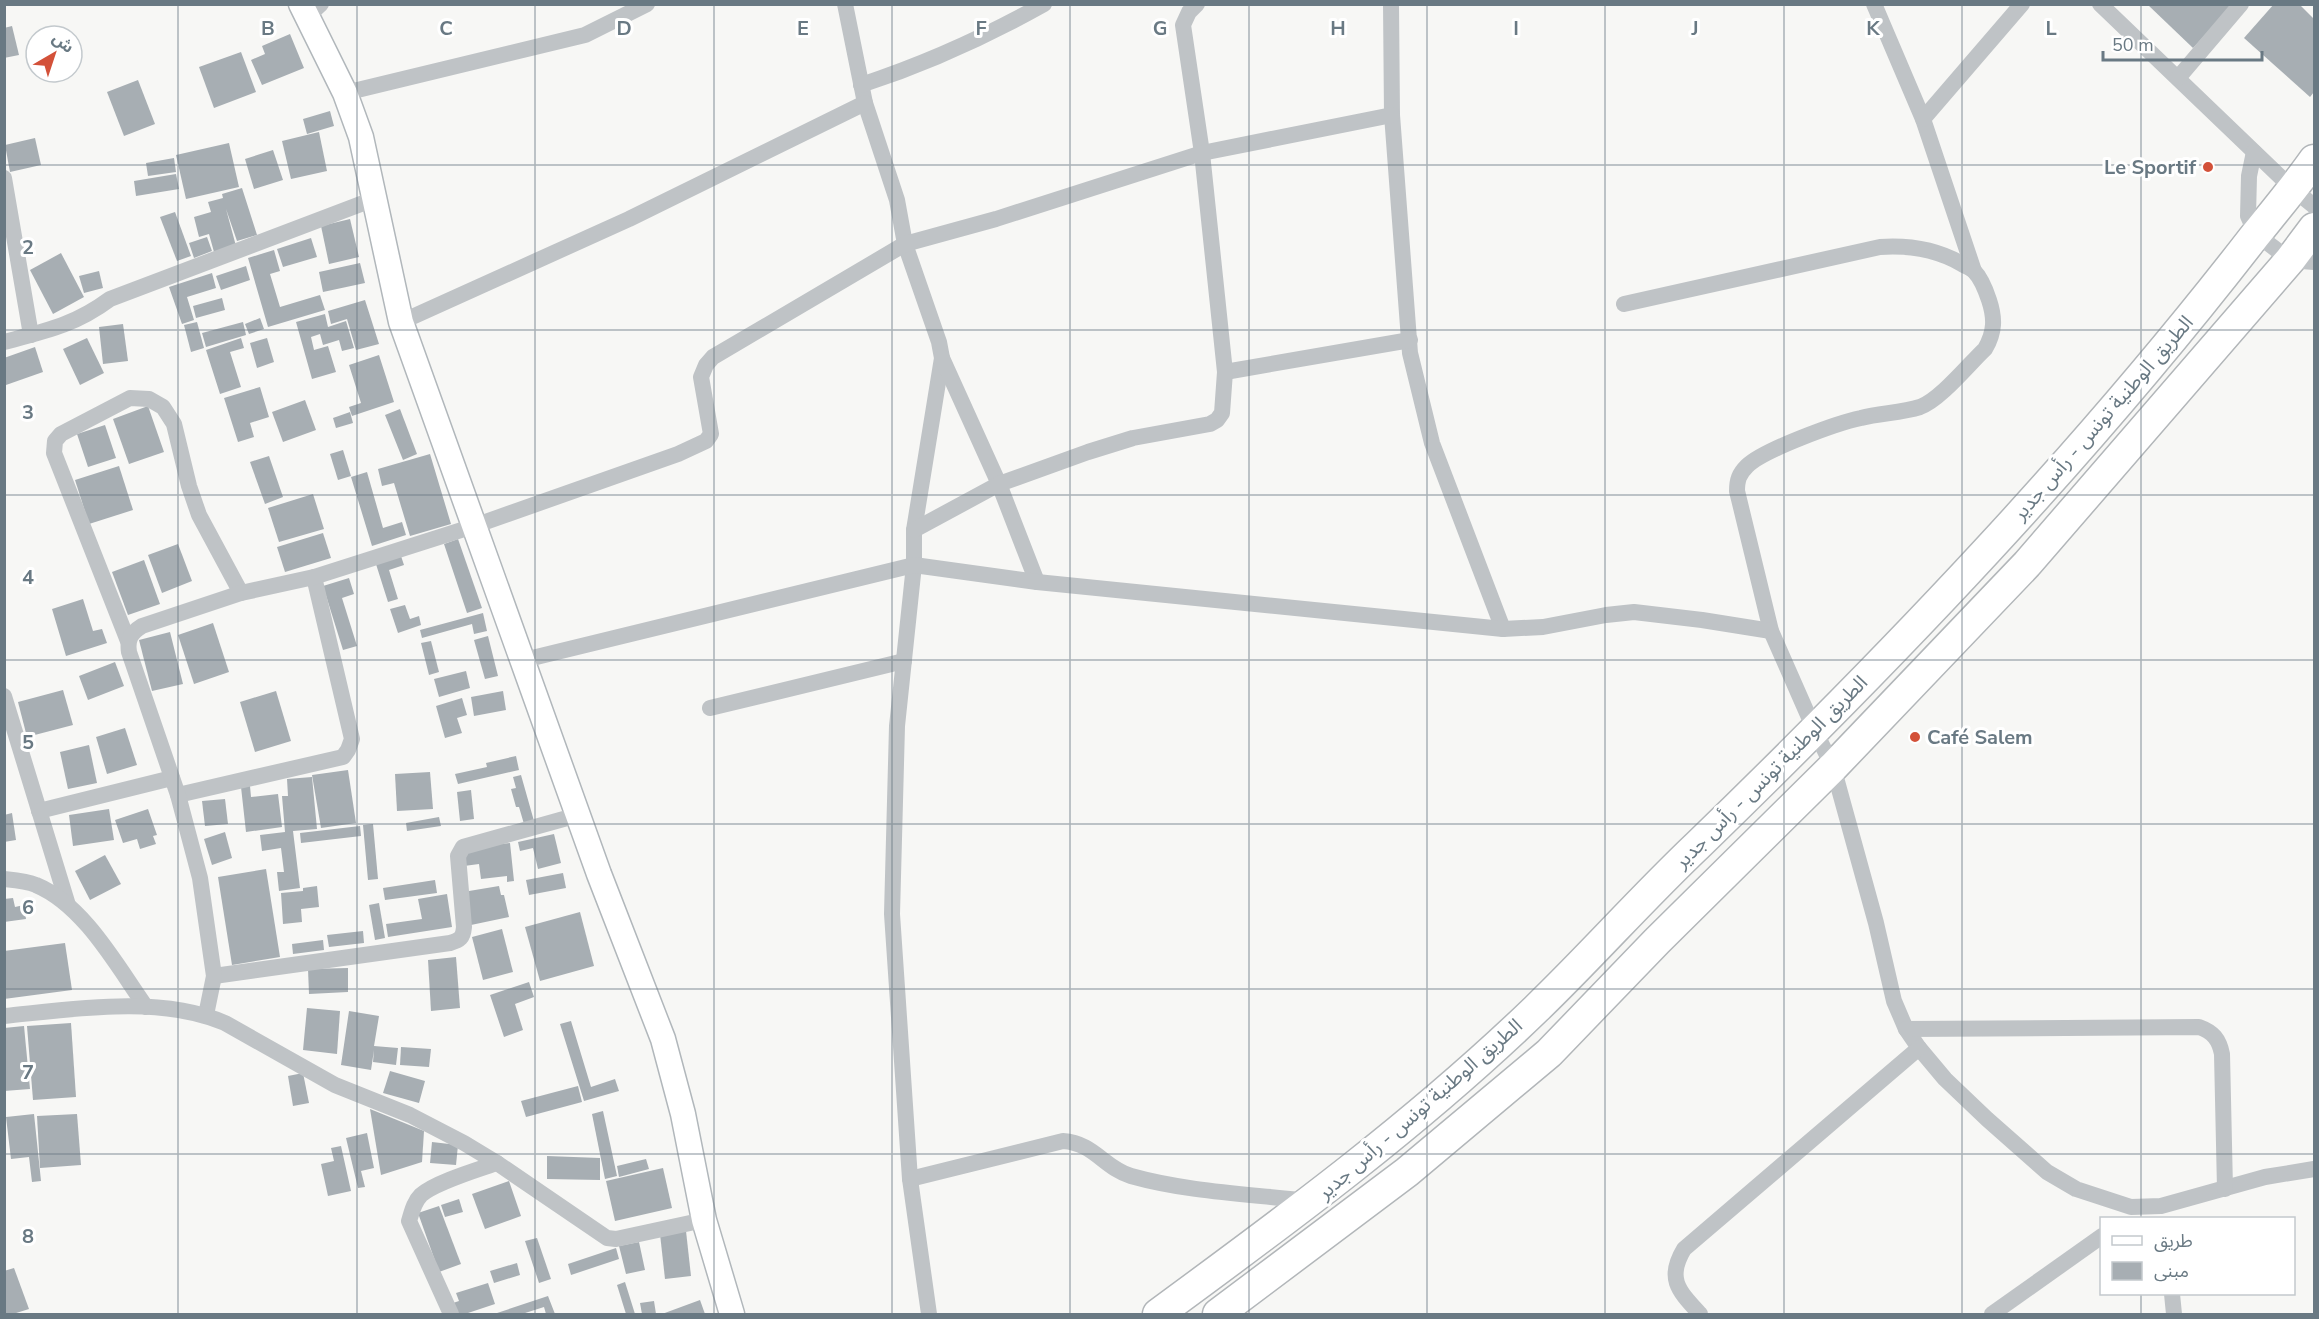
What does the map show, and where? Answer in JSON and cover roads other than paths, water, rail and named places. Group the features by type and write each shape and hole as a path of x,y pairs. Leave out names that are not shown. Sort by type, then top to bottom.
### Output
{"highway":[{"name":"الطريق الوطنية تونس - رأس جدير","path":"1158,1314 1312,1201 1409,1124 1535,1010 1680,862 1815,731 1948,594 2080,449 2208,297 2256,234 2304,198 2314,160"},
{"name":"الطريق الوطنية تونس - رأس جدير","path":"1218,1314 1407,1172 1549,1053 1657,941 1833,767 2028,564 2302,261 2314,228"}],"street":[{"path":"345,93 585,35 647,4"},
{"path":"845,4 865,104 897,200 905,244 939,342 942,358 999,484 1037,582"},
{"path":"861,85 912,68 997,31 1044,4"},
{"path":"914,530 999,484 1133,438 1210,424 1222,413 1226,372 1202,153 1183,25 1189,12 1197,4"},
{"path":"1391,4 1392,115 1410,353 1432,442 1503,629"},
{"path":"1874,4 1923,120 1974,271 1994,314 1991,340 1985,349 1932,400 1920,406 1860,418 1824,429 1753,460 1737,480 1737,491 1771,631 1833,767 1876,923 1894,1001 1906,1029 1946,1079 2047,1172 2076,1190 2131,1207 2162,1212 2265,1177 2314,1169"},
{"path":"1923,120 2022,4"},
{"path":"2100,4 2304,198"},
{"path":"2178,78 2241,4"},
{"path":"310,9 361,137 401,322 578,815 663,1038 683,1114 704,1220 732,1314"},
{"path":"401,322 629,219 865,104"},
{"path":"128,641 134,631 142,626 241,594 314,577 474,526 678,454 706,441 711,434 701,377 706,365 713,357 905,244 996,219 1202,153 1392,115"},
{"path":"2254,152 2249,176 2248,216 2256,234 2302,261"},
{"path":"4,178 31,335"},
{"path":"4,342 63,327 91,313 110,299 374,199"},
{"path":"1624,304 1880,247 1919,248 1948,257 1974,271"},
{"path":"1226,372 1410,340"},
{"path":"925,1313 910,1179 892,915 897,726 914,565 914,530 942,358"},
{"path":"206,1015 214,976 200,878 178,795 129,652 128,641 54,453 55,441 61,434 130,398 149,399 163,407 174,424 189,486 199,515 241,594"},
{"path":"524,660 914,565 1037,582 1503,629 1543,627 1634,612 1771,631"},
{"path":"178,795 343,757 348,750 352,739 314,577"},
{"path":"710,708 904,661"},
{"path":"4,696 68,905"},
{"path":"39,811 172,778"},
{"path":"214,976 460,940 464,927 459,851 463,847 578,815"},
{"path":"4,879 36,884 68,905 98,939 146,1007"},
{"path":"4,1016 74,1009 146,1007 206,1015 225,1023 335,1085 410,1115 497,1163 607,1238 616,1239 704,1220"},
{"path":"1906,1029 2199,1027 2208,1030 2216,1036 2222,1054 2226,1189"},
{"path":"1700,1314 1684,1296 1676,1282 1674,1269 1684,1249 1919,1048"},
{"path":"910,1179 1063,1141 1076,1142 1097,1153 1116,1170 1130,1175 1178,1186 1312,1201"},
{"path":"451,1314 410,1221 413,1207 421,1195 434,1187 497,1163"},
{"path":"2127,1217 2142,1207"},
{"path":"1998,1312 2100,1237"},
{"path":"2172,1295 2174,1314"}],"place":[{"name":"Le Sportif","path":"2208,167"},
{"name":"Café Salem","path":"1915,737"}]}
